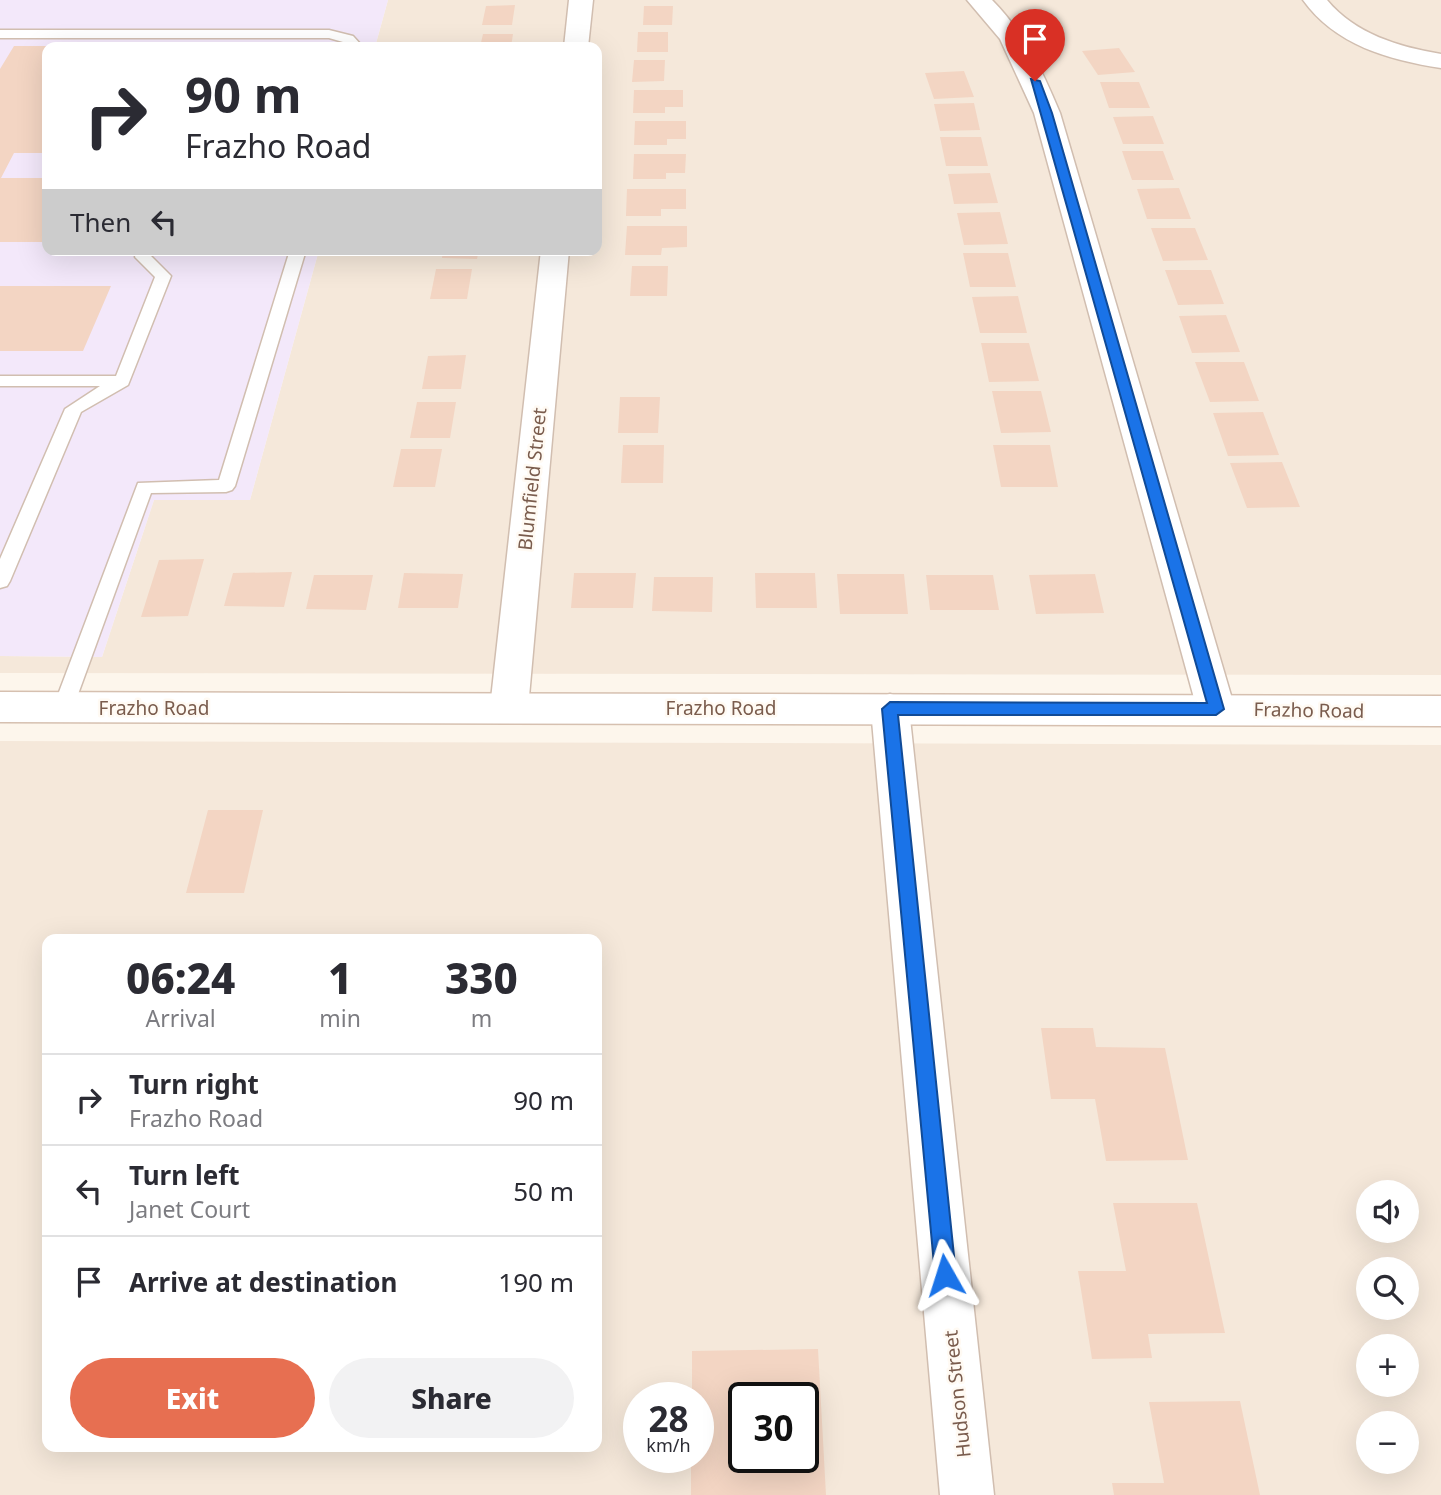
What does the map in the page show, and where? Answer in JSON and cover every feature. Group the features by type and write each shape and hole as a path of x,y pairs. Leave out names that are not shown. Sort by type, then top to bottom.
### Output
{"street":[{"path":"577,42 581,0"},
{"path":"979,0 1006,29 1024,56 1047,113 1216,709"},
{"path":"1315,0 1336,22 1363,38 1409,55 1441,61"},
{"name":"Blumfield Street","path":"509,708 554,256"},
{"name":"Frazho Road","path":"0,707 1441,711"},
{"name":"Hudson Street","path":"890,709 967,1495"}],"lane":[{"path":"0,34 329,34 348,38 352,42"},
{"path":"229,42 232,34"},
{"path":"0,581 74,409 122,381 163,276 143,256"},
{"path":"63,708 144,487 226,486 296,256"},
{"path":"0,381 122,381"}],"shaded area":[{"path":"0,0 388,0 376,42 42,42 42,256 317,256 250,500 154,500 102,657 0,656"},
{"path":"388,0 1441,0 1441,675 0,673 0,656 102,657 154,500 250,500 317,256 602,256 602,42 376,42"},
{"path":"0,741 1441,745 1441,1495 0,1495"}],"building":[{"path":"515,5 512,25 482,25 486,6"},
{"path":"644,6 673,6 672,25 643,25"},
{"path":"638,32 668,32 668,52 637,52"},
{"path":"483,34 513,34 512,42 481,42"},
{"path":"14,46 42,46 42,153 14,153 1,178 42,178 42,242 0,242 0,69"},
{"path":"1119,48 1135,72 1098,75 1082,51"},
{"path":"634,60 665,60 664,81 632,82"},
{"path":"964,71 974,97 934,99 925,73"},
{"path":"1100,82 1139,82 1150,108 1109,108"},
{"path":"634,90 683,90 683,107 665,107 665,113 633,113"},
{"path":"974,103 980,130 940,131 934,104"},
{"path":"1153,116 1164,144 1123,144 1113,117"},
{"path":"635,121 686,121 686,139 667,139 667,145 634,145"},
{"path":"940,137 981,137 988,166 946,166"},
{"path":"1122,151 1163,151 1174,180 1132,180"},
{"path":"634,154 686,154 685,173 666,173 666,179 633,179"},
{"path":"990,173 998,203 954,204 948,174"},
{"path":"1179,188 1191,219 1147,219 1137,189"},
{"path":"627,189 686,189 686,209 661,209 661,216 626,216"},
{"path":"1000,212 1008,244 964,245 957,213"},
{"path":"627,226 687,226 687,247 662,248 661,255 625,255"},
{"path":"1151,228 1195,228 1208,260 1163,261"},
{"path":"963,253 1008,253 1016,287 970,287"},
{"path":"442,256 478,256 477,259"},
{"path":"632,266 668,266 667,296 630,296"},
{"path":"436,269 472,269 467,299 430,299"},
{"path":"1165,270 1211,270 1224,304 1178,305"},
{"path":"0,286 111,286 83,351 0,351"},
{"path":"1018,296 1027,333 980,333 972,297"},
{"path":"1226,315 1240,352 1192,353 1179,316"},
{"path":"981,343 1029,343 1039,381 989,382"},
{"path":"466,355 461,389 422,389 428,356"},
{"path":"1195,362 1244,362 1259,401 1210,402"},
{"path":"992,391 1041,391 1051,432 1001,433"},
{"path":"620,397 660,397 658,433 618,433"},
{"path":"417,402 456,402 450,438 410,438"},
{"path":"1263,412 1279,455 1228,456 1213,413"},
{"path":"623,445 664,445 663,483 621,483"},
{"path":"993,445 1050,445 1058,487 1001,487"},
{"path":"401,449 442,449 435,487 393,487"},
{"path":"1282,462 1300,507 1247,508 1230,463"},
{"path":"204,559 188,616 141,617 159,560"},
{"path":"292,572 284,607 224,606 233,573"},
{"path":"404,573 463,574 458,608 398,608"},
{"path":"574,573 636,573 633,608 571,608"},
{"path":"755,573 815,573 817,608 756,608"},
{"path":"837,574 904,574 908,614 840,614"},
{"path":"1095,574 1104,613 1036,614 1029,575"},
{"path":"314,575 373,575 366,610 306,609"},
{"path":"926,575 993,575 999,610 930,610"},
{"path":"654,577 713,577 712,612 652,611"},
{"path":"208,810 263,810 244,893 186,893"},
{"path":"1041,1028 1093,1028 1096,1047 1165,1048 1188,1160 1106,1161 1095,1099 1051,1099"},
{"path":"1113,1203 1197,1203 1225,1333 1148,1334 1152,1358 1092,1359 1078,1271 1126,1271"},
{"path":"818,1349 826,1495 691,1495 691,1473 714,1473 714,1382 692,1382 692,1351"},
{"path":"1240,1401 1260,1495 1114,1495 1112,1483 1164,1483 1149,1402"}],"route":[{"path":"945,1275 890,709 1216,709 1047,113 1035,81"}]}
